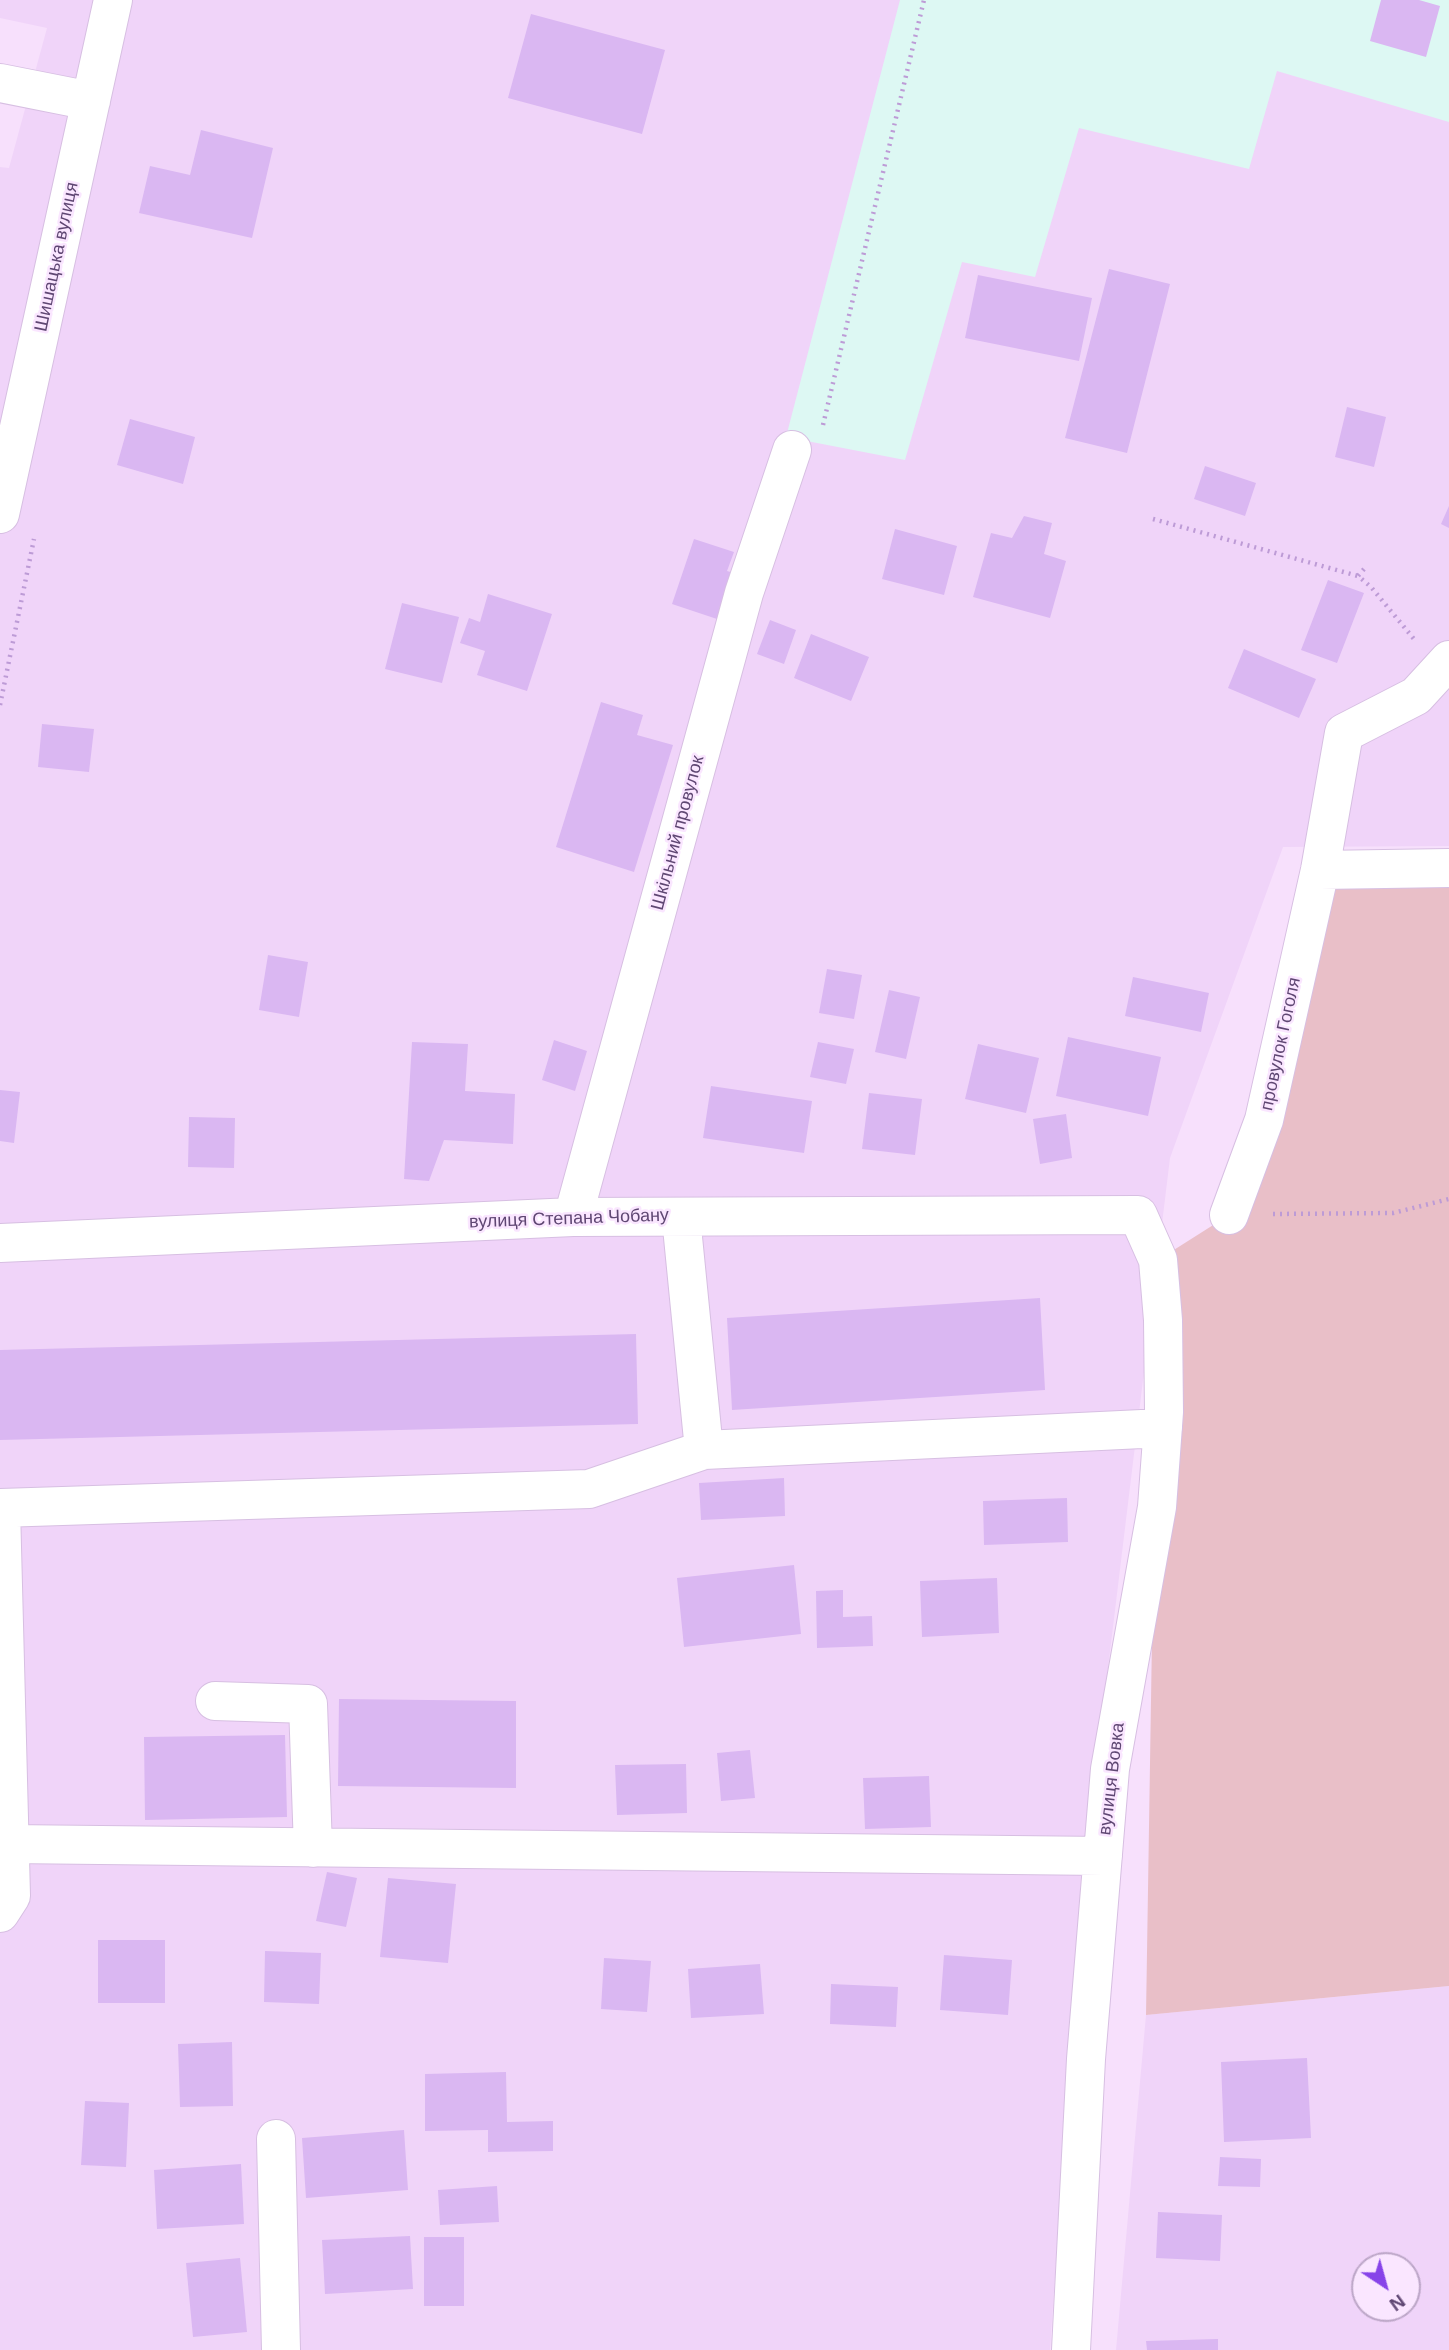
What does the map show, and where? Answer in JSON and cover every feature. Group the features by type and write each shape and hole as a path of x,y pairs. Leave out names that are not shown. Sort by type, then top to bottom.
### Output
{"street":[{"name":"Шишацька вулиця","path":"0,514 113,0"},
{"path":"0,83 91,101"},
{"name":"Шкільний провулок","path":"573,1217 744,593 807,440"},
{"name":"провулок Гоголя","path":"1229,1215 1265,1120 1320,870 1344,733 1416,696 1435,654"},
{"path":"1320,870 1449,869"},
{"name":"вулиця Степана Чобану","path":"0,1243 573,1217 1138,1215"},
{"name":"вулиця Вовка","path":"1071,2350 1086,2059 1110,1769 1157,1507 1163,1428 1163,1320 1158,1260 1138,1215"},
{"path":"681,1216 704,1450"},
{"path":"0,1913 11,1896 0,1508 589,1489 704,1450 1163,1428"},
{"path":"215,1701 308,1703 313,1848"},
{"path":"9,1844 1103,1856"},
{"path":"276,2139 281,2350"}],"path":[{"path":"807,440 924,0"},
{"path":"1153,519 1358,576 1435,654"},
{"path":"1358,576 1364,569"},
{"path":"1229,1215 1393,1213 1449,1199"}],"shaded area":[{"path":"0,0 1449,0 1449,846 1283,847 1170,1158 1081,1890 1050,2350 0,2350 0,167 9,168 47,28 0,18"},
{"path":"900,0 1449,0 1449,122 1277,71 1249,169 1079,128 1035,277 962,262 905,460 786,437"},
{"path":"1449,868 1449,1986 1146,2015 1158,1260 1229,1215 1320,870"},
{"path":"1449,1986 1449,2350 1116,2350 1146,2015"}],"building":[{"path":"1381,0 1419,0 1440,6 1426,57 1370,41"},
{"path":"531,14 665,50 642,134 508,98"},
{"path":"201,130 273,148 252,238 139,213 150,166 190,175"},
{"path":"1109,269 1170,284 1127,453 1065,438"},
{"path":"978,275 1092,298 1079,361 965,338"},
{"path":"1347,407 1386,417 1374,467 1335,457"},
{"path":"130,419 195,437 183,484 117,465"},
{"path":"1205,466 1256,483 1245,516 1194,499"},
{"path":"1449,506 1449,528 1441,524"},
{"path":"1024,516 1052,523 1044,554 1066,561 1050,618 973,597 991,533 1012,538"},
{"path":"895,529 957,546 944,595 882,579"},
{"path":"694,539 734,552 727,571 741,575 726,622 672,604"},
{"path":"1328,580 1364,593 1337,663 1301,650"},
{"path":"488,594 552,614 527,691 477,675 485,651 460,643 469,618 480,622"},
{"path":"402,603 459,617 442,683 385,669"},
{"path":"770,620 796,630 784,664 757,654"},
{"path":"811,634 869,657 851,701 794,678"},
{"path":"1244,649 1316,679 1299,718 1228,688"},
{"path":"601,702 643,715 637,735 673,745 634,872 556,847"},
{"path":"42,724 94,729 89,772 38,767"},
{"path":"268,955 308,962 299,1017 259,1010"},
{"path":"827,969 862,975 854,1019 819,1013"},
{"path":"1133,977 1209,993 1201,1032 1125,1016"},
{"path":"889,990 920,997 906,1059 875,1052"},
{"path":"1068,1037 1161,1057 1148,1116 1056,1096"},
{"path":"554,1040 587,1051 575,1091 542,1080"},
{"path":"412,1042 468,1044 465,1091 515,1094 513,1144 444,1140 429,1181 404,1179"},
{"path":"818,1042 854,1049 846,1084 810,1077"},
{"path":"978,1044 1039,1058 1026,1113 965,1099"},
{"path":"711,1086 812,1101 804,1153 703,1138"},
{"path":"0,1090 20,1092 14,1143 0,1141"},
{"path":"869,1093 922,1099 915,1155 862,1149"},
{"path":"1066,1114 1072,1158 1040,1164 1033,1119"},
{"path":"189,1117 235,1118 234,1168 188,1167"},
{"path":"1040,1298 1045,1390 732,1410 727,1318"},
{"path":"636,1334 638,1424 0,1440 0,1350"},
{"path":"784,1478 785,1516 701,1520 699,1483"},
{"path":"1067,1498 1068,1542 984,1545 983,1501"},
{"path":"794,1565 801,1634 684,1647 677,1578"},
{"path":"997,1578 999,1633 922,1637 920,1581"},
{"path":"843,1590 843,1617 872,1616 873,1646 817,1648 816,1591"},
{"path":"339,1699 516,1701 516,1788 338,1786"},
{"path":"285,1735 287,1817 145,1820 144,1737"},
{"path":"750,1750 755,1798 721,1801 717,1753"},
{"path":"686,1764 687,1813 617,1815 615,1765"},
{"path":"929,1776 931,1827 865,1829 863,1778"},
{"path":"327,1872 357,1878 346,1927 316,1921"},
{"path":"388,1878 456,1884 448,1963 380,1957"},
{"path":"98,1940 165,1940 165,2003 98,2003"},
{"path":"265,1951 321,1953 319,2004 264,2002"},
{"path":"944,1955 1012,1960 1008,2015 940,2010"},
{"path":"604,1958 651,1961 647,2012 601,2009"},
{"path":"760,1964 764,2014 691,2018 688,1969"},
{"path":"831,1984 898,1987 896,2027 830,2024"},
{"path":"232,2042 233,2106 180,2107 178,2044"},
{"path":"1307,2058 1311,2138 1224,2142 1221,2062"},
{"path":"506,2072 507,2122 553,2121 553,2151 488,2152 488,2130 425,2131 425,2074"},
{"path":"85,2101 129,2103 126,2167 81,2165"},
{"path":"404,2130 408,2190 306,2198 302,2138"},
{"path":"1220,2157 1261,2159 1260,2187 1218,2186"},
{"path":"241,2164 244,2224 157,2229 154,2170"},
{"path":"497,2186 499,2222 440,2225 438,2190"},
{"path":"1158,2212 1222,2215 1220,2261 1156,2258"},
{"path":"410,2236 413,2289 325,2294 322,2240"},
{"path":"424,2237 464,2237 464,2306 424,2306"},
{"path":"240,2258 247,2332 193,2337 186,2263"},
{"path":"1218,2339 1218,2350 1147,2350 1146,2341"}]}
